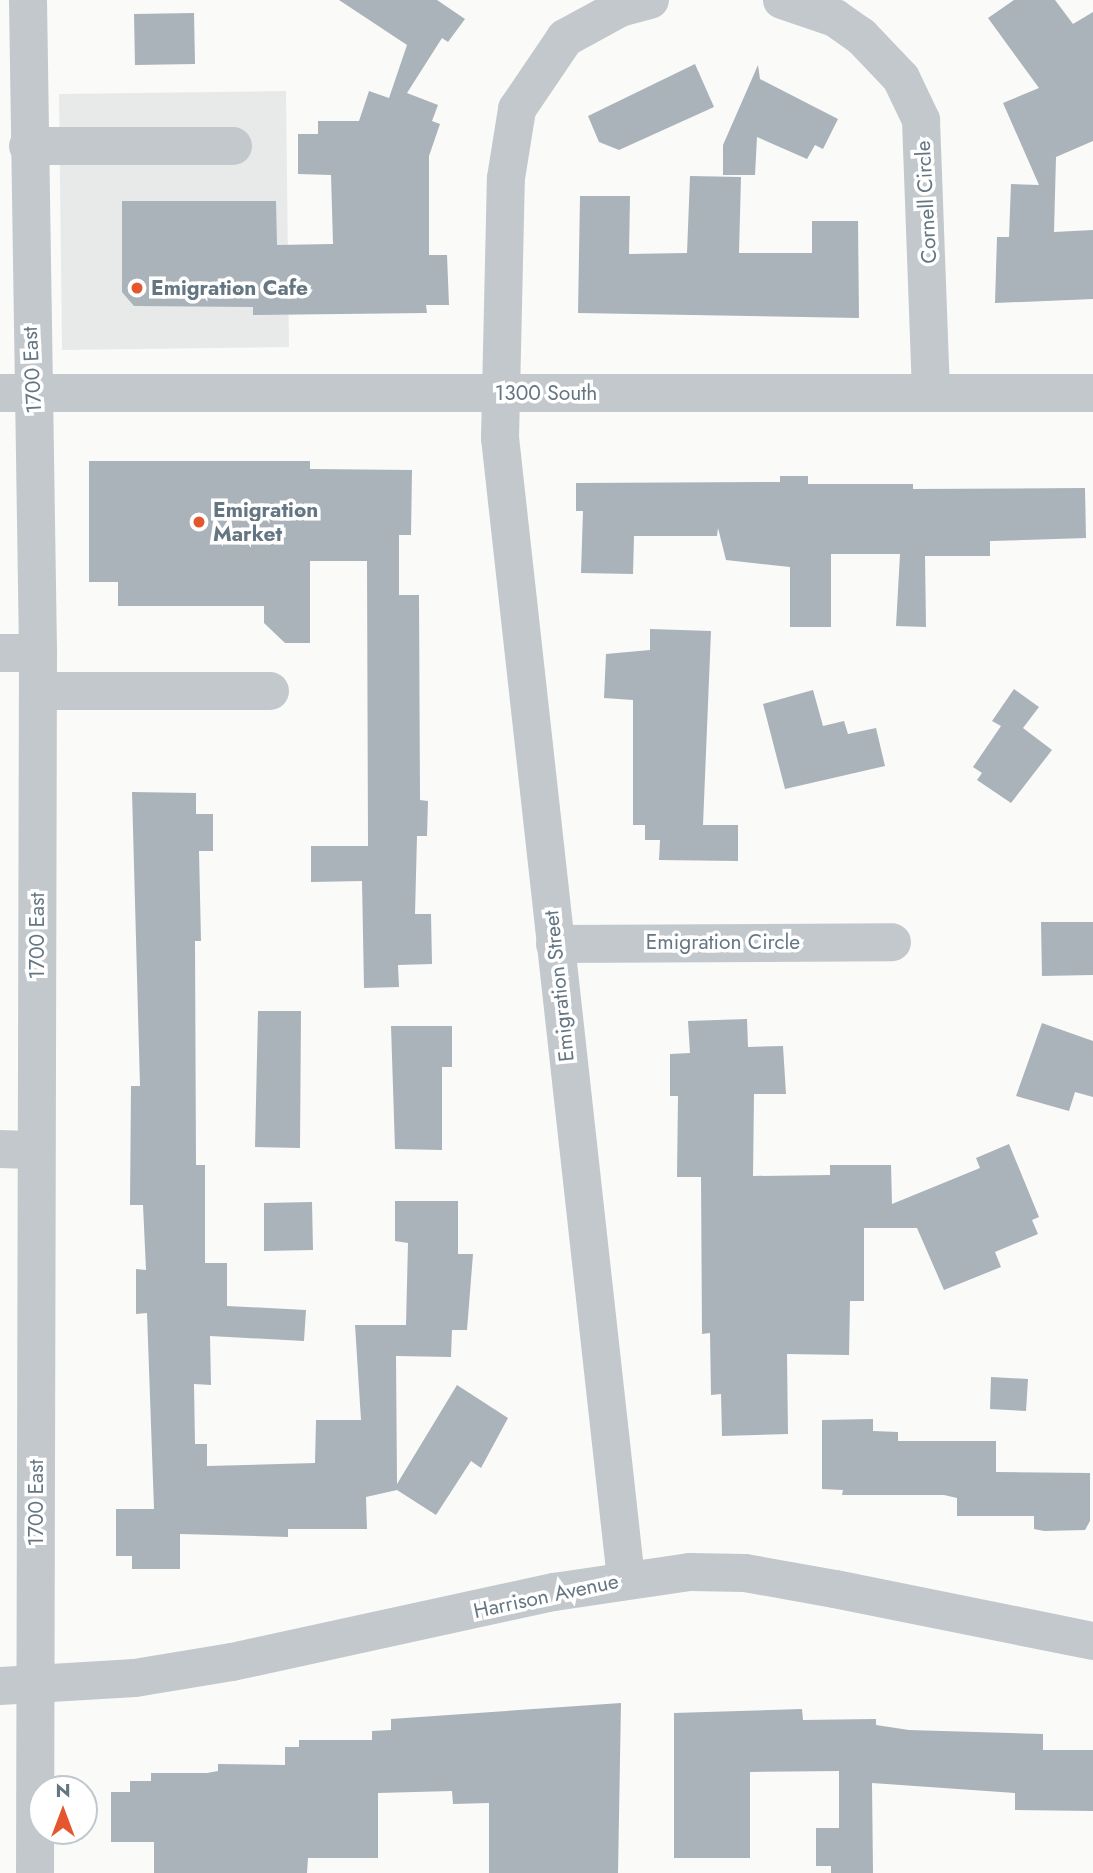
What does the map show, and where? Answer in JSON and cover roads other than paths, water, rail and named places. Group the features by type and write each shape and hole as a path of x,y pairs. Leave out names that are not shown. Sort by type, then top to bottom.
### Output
{"street":[{"name":"1700 East","path":"28,0 28,146 15,295 16,393 38,653 38,691 18,1150 18,1686 35,1873"},
{"path":"503,393 506,178 517,109 565,38 600,17 650,0"},
{"name":"Cornell Circle","path":"782,0 806,5 861,36 901,78 921,120 931,393"},
{"path":"28,146 233,146"},
{"name":"1300 South","path":"16,393 1093,393"},
{"name":"Emigration Street","path":"503,393 503,481 626,1579"},
{"path":"0,653 38,653"},
{"path":"38,691 270,691"},
{"name":"Emigration Circle","path":"555,944 892,942"},
{"name":"Harrison Avenue","path":"18,1686 232,1662 626,1579 744,1573 1093,1640"}],"place":[{"name":"Emigration Cafe","path":"137,288"},
{"name":"Emigration Market","path":"199,522"}]}
